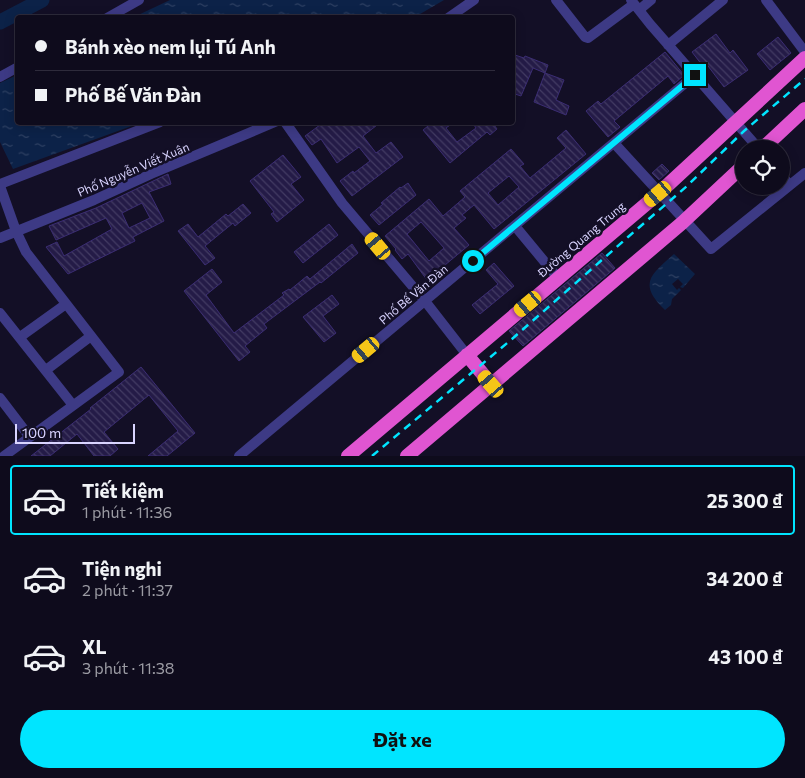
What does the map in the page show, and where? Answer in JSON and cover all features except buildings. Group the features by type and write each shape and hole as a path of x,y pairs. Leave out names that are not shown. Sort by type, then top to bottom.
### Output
{"highway":[{"name":"Đường Quang Trung","path":"348,456 660,192 805,58"},
{"path":"770,140 805,109"},
{"path":"406,456 685,220 735,174"},
{"path":"467,356 491,384"}],"street":[{"path":"112,15 139,0"},
{"path":"452,15 474,0"},
{"path":"556,0 585,37 588,38 591,38 635,5 651,0"},
{"path":"668,45 723,0"},
{"path":"766,0 805,52"},
{"path":"635,5 751,140"},
{"path":"0,77 15,69"},
{"name":"Phố Bế Văn Đàn","path":"239,456 695,75"},
{"path":"4,456 72,404 119,372 26,252 16,231 0,185 152,125"},
{"name":"Phố Nguyễn Viết Xuân","path":"0,238 94,200 268,125"},
{"path":"288,125 342,204 425,302 467,356"},
{"path":"614,143 711,249 778,195"},
{"path":"790,185 805,173"},
{"path":"515,226 558,278"},
{"path":"20,337 66,304"},
{"path":"0,312 72,404"},
{"path":"46,370 91,336"},
{"path":"0,398 29,436"}],"water":[{"path":"170,0 444,0 418,15 138,15"},
{"path":"15,76 15,125 134,125 13,169 0,142 0,83"},
{"path":"674,254 695,274 683,288 680,287 683,284 678,279 672,284 677,290 679,288 681,290 672,299 671,305 665,310 652,293 650,280 653,274"}],"waterway":[{"path":"0,22 42,0"}],"railway":[{"path":"372,456 512,339 687,186 744,131 805,79"}],"route":[{"path":"473,261 695,75"}]}
